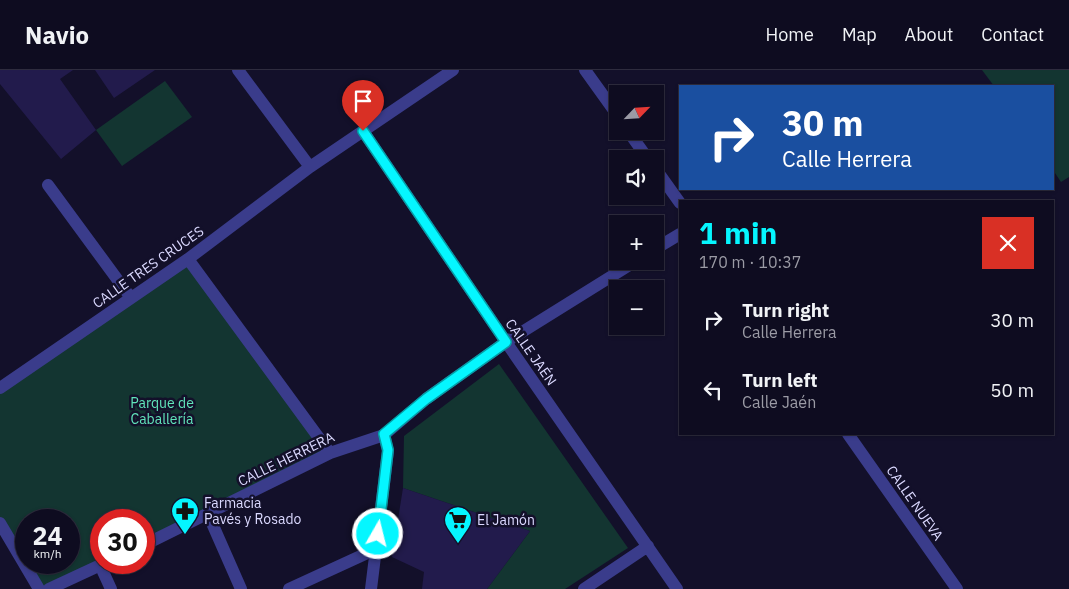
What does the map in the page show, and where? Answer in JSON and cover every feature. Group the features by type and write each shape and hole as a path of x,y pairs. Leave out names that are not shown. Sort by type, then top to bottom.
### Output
{"street":[{"path":"238,70 310,166"},
{"name":"CALLE TRES CRUCES","path":"0,388 188,259 310,166 453,70"},
{"path":"585,70 609,103"},
{"name":"CALLE JAÉN","path":"363,131 677,589"},
{"path":"664,181 679,203"},
{"path":"48,185 131,298"},
{"path":"664,244 679,235"},
{"path":"188,259 330,453"},
{"name":"CALLE HERRERA","path":"155,540 330,453 384,434 426,399 506,342 622,270"},
{"path":"370,589 388,450 384,434"},
{"name":"CALLE NUEVA","path":"849,435 957,589"},
{"path":"208,514 241,589"},
{"path":"0,523 39,589"},
{"path":"584,589 648,546"},
{"path":"289,589 376,549"},
{"path":"49,589 90,570"},
{"path":"107,574 111,589"}],"green space":[{"path":"982,70 1069,70 1069,177 1061,182 1054,172 1054,85 993,85"},
{"path":"165,81 192,117 122,166 96,130"},
{"name":"Parque de Caballería","path":"188,259 330,453 155,538 155,509 90,509 90,567 80,571 80,509 15,509 15,550 0,525 0,388"},
{"path":"499,364 628,548 565,589 487,589 530,531 403,488 404,436"},
{"name":"Parque de Caballería","path":"30,574 73,574 39,589"}],"building":[{"path":"0,70 73,70 60,79 96,130 61,159 0,84"},
{"path":"95,70 155,70 114,98"},
{"name":"El Jamón","path":"403,488 530,531 487,589 422,589 424,572 392,557"}],"place":[{"name":"Farmacia Pavés y Rosado","path":"185,535"},
{"name":"El Jamón","path":"458,544"}],"route":[{"path":"363,131 506,342 426,399 384,434 388,450 378,534"}]}
